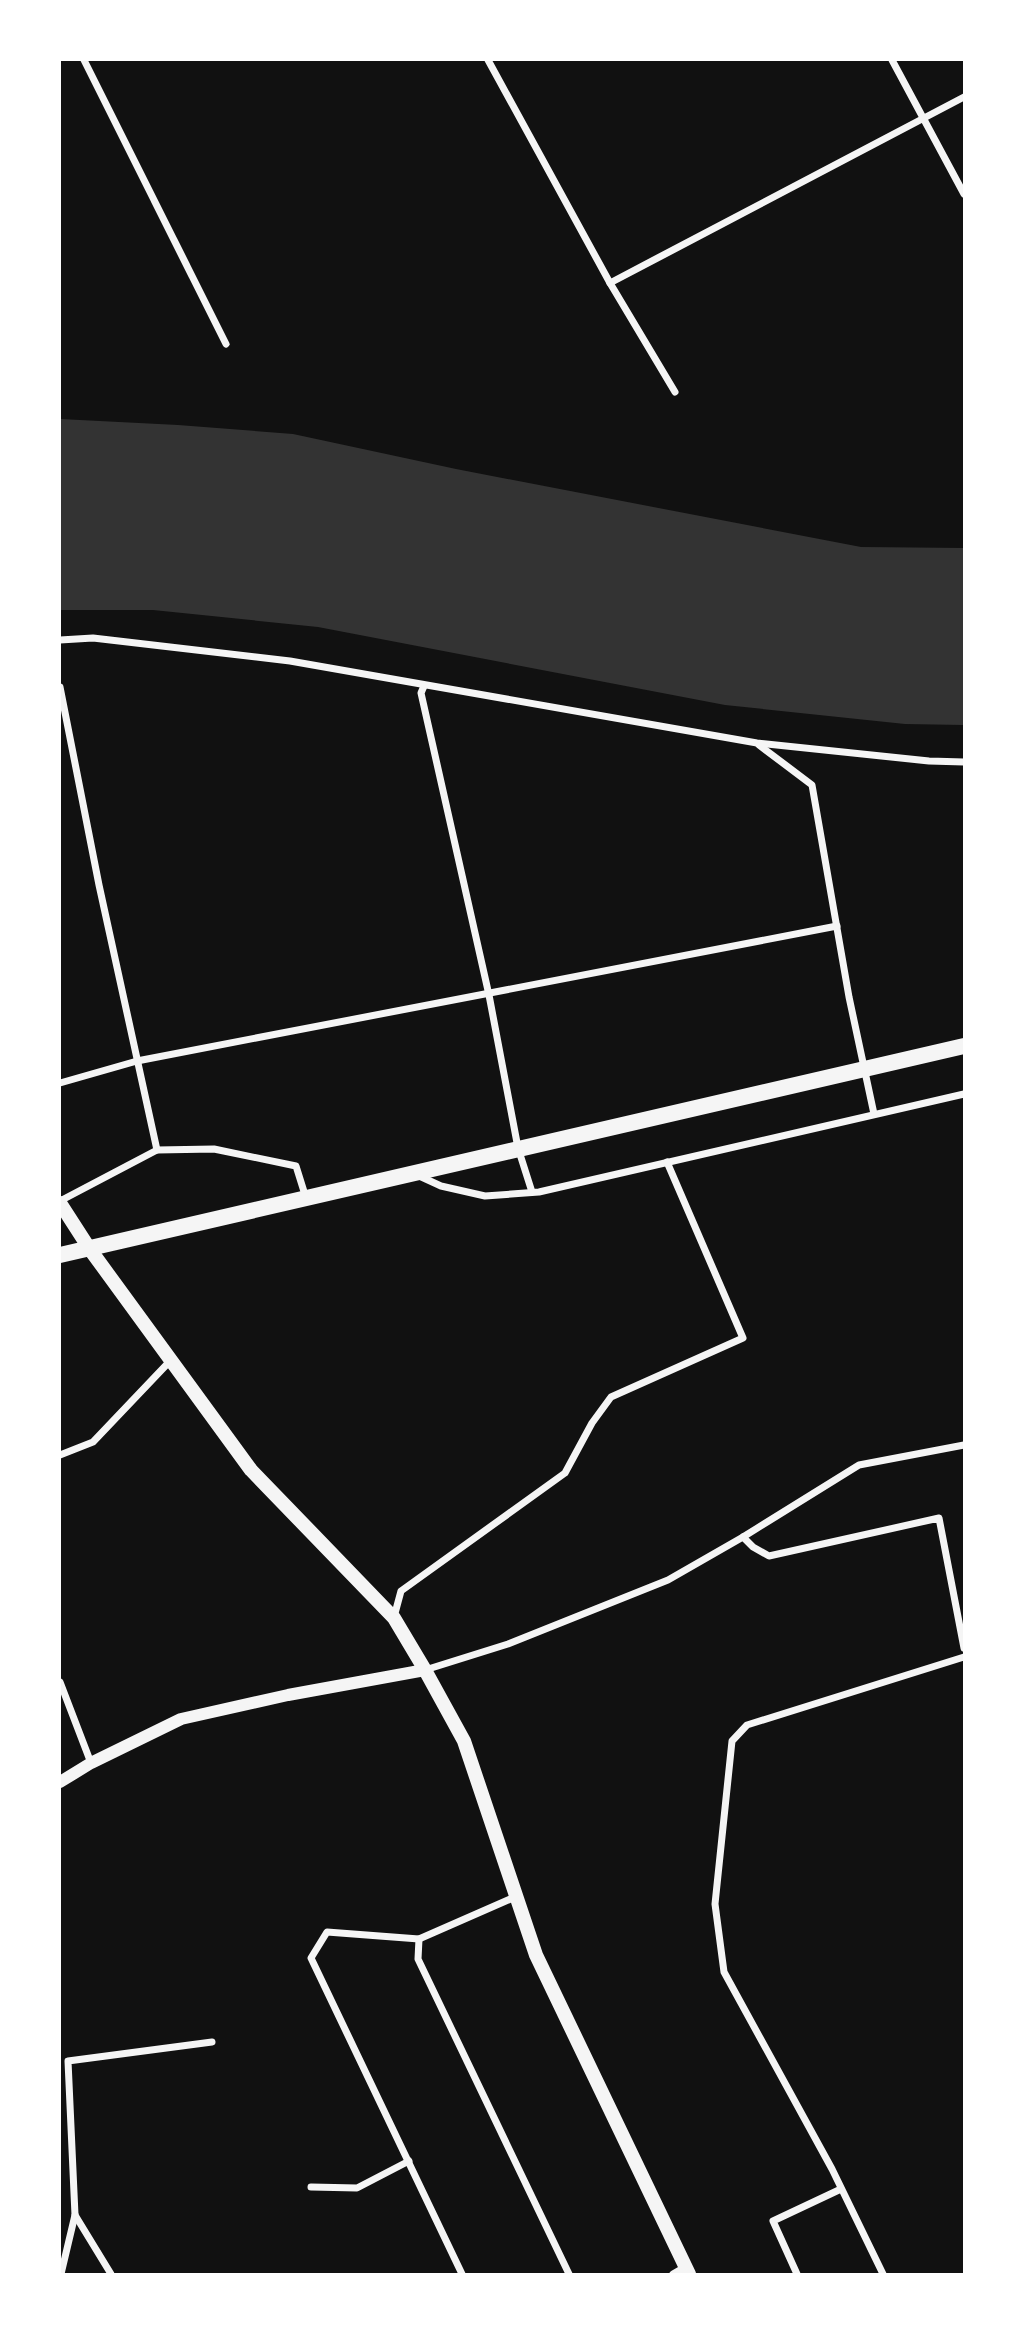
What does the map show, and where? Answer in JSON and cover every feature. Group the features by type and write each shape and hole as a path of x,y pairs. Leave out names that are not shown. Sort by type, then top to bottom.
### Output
{"main road":[{"path":"60,1255 964,1046"},
{"path":"60,1202 89,1248 251,1470 394,1618 425,1670 464,1741 536,1955 682,2272"}],"street":[{"path":"84,60 226,344"},
{"path":"488,60 611,283 675,392"},
{"path":"892,60 964,194"},
{"path":"611,283 964,97"},
{"path":"60,640 93,638 290,661 757,743 964,762"},
{"path":"424,686 421,694 489,995 518,1148 532,1192"},
{"path":"60,687 99,885 157,1150"},
{"path":"757,743 812,785 849,997 874,1114"},
{"path":"60,1083 137,1061 837,926"},
{"path":"413,1174 441,1186 485,1196 532,1192 964,1094"},
{"path":"60,1202 157,1150 214,1149 296,1166 306,1198"},
{"path":"394,1618 401,1591 565,1473 592,1423 611,1397 743,1338 667,1162"},
{"path":"60,1455 93,1442 172,1360"},
{"path":"60,1782 91,1763 181,1719 288,1695 425,1670 508,1644 668,1580 859,1465 964,1445"},
{"path":"743,1537 753,1547 769,1556 939,1518 964,1648"},
{"path":"883,2274 841,2189 724,1972 715,1904 732,1741 747,1725 964,1657"},
{"path":"60,1682 91,1763"},
{"path":"462,2274 311,1958 327,1932 419,1939 515,1897"},
{"path":"419,1939 418,1959 569,2274"},
{"path":"61,2274 75,2215 68,2061 212,2042"},
{"path":"312,2187 357,2188 409,2161"},
{"path":"797,2274 773,2221 841,2189"},
{"path":"75,2215 111,2274"}],"shaded area":[{"path":"60,419 293,434 456,469 861,547 964,548 964,725 905,724 725,705 318,627 153,610 60,610"}]}
